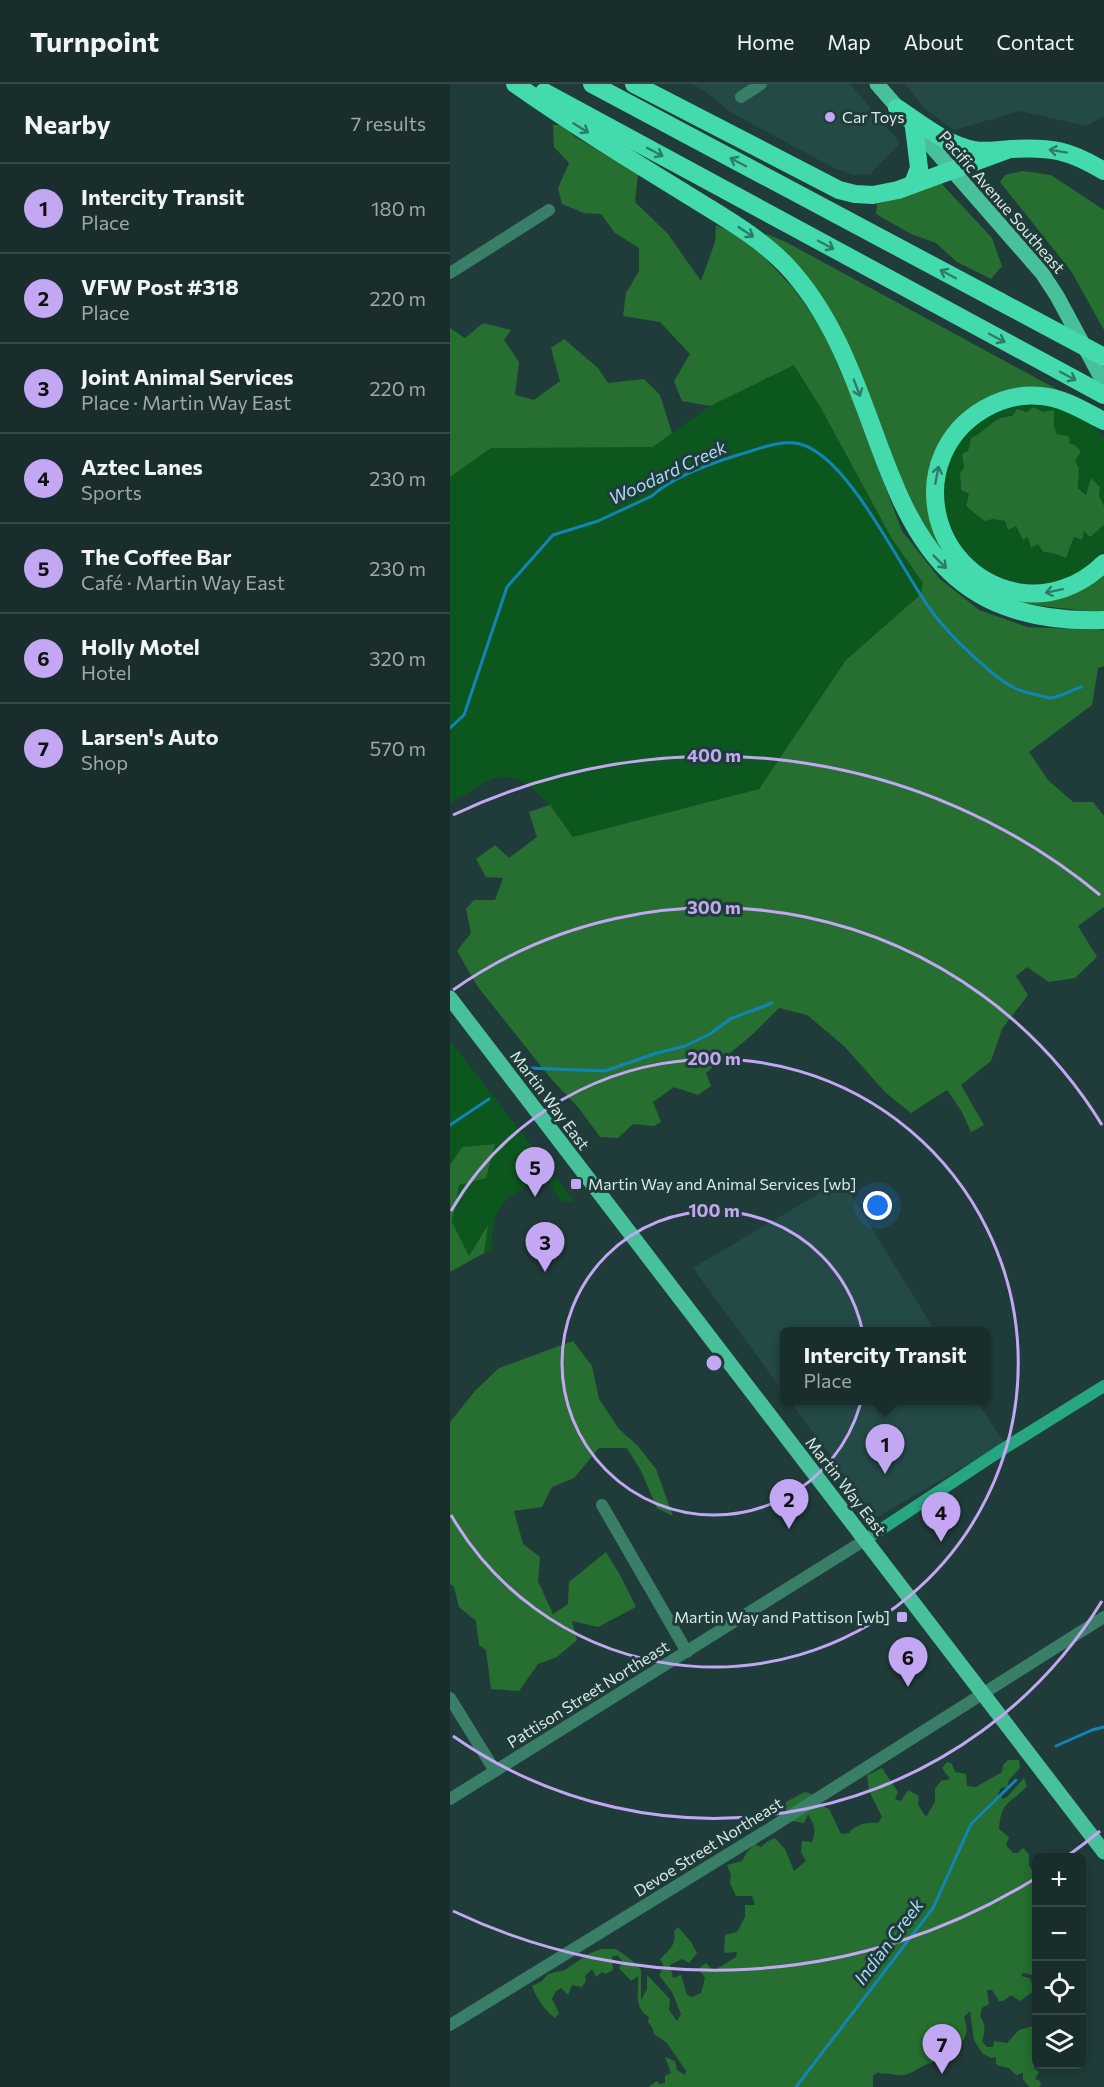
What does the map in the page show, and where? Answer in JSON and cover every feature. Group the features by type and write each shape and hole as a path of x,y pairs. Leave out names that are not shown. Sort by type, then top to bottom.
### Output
{"highway":[{"path":"515,84 556,113 754,237 789,269 822,312 839,344 909,519 932,554 953,574 977,592 1013,610 1053,619 1104,620"},
{"path":"529,84 1104,395"},
{"path":"592,84 1104,357"},
{"path":"634,84 839,190 855,194 873,195 913,184 1007,150"},
{"path":"897,108 948,142 974,150 1037,148 1064,151 1104,171"},
{"path":"913,184 919,168 914,127"},
{"path":"1104,421 1053,398 1027,396 998,402 978,413 960,428 948,445 936,476 935,498 938,521 948,544 964,566 986,581 1006,590 1032,593 1058,590 1081,581 1104,563"}],"main road":[{"name":"Pacific Avenue Southeast","path":"877,84 1042,273 1062,304 1104,383"},
{"name":"Martin Way East","path":"450,998 1104,1852"}],"street":[{"path":"741,97 761,84"},
{"path":"450,273 549,210"},
{"path":"865,1540 1104,1386"},
{"path":"602,1505 687,1652"},
{"name":"Pattison Street Northeast","path":"450,1799 865,1540"},
{"name":"Devoe Street Northeast","path":"450,2025 1104,1617"},
{"path":"450,1698 495,1771"}],"shaded area":[{"path":"692,84 850,84 900,143 870,174 855,175 834,168 732,113"},
{"path":"905,84 1104,84 1104,116 1087,126 1020,111 954,130 924,108"},
{"path":"842,1180 933,1327 780,1327 780,1388 693,1268"},
{"path":"793,1405 980,1405 1004,1443 876,1518"}],"green space":[{"path":"553,125 564,125 574,136 638,174 635,202 668,234 701,281 715,242 716,225 748,240 794,289 824,332 902,531 940,579 979,610 1027,627 1104,630 1104,666 1098,668 1092,705 1029,752 1048,780 1073,802 1093,802 1104,816 1104,907 1078,926 1097,957 1075,978 1049,982 1027,967 1016,976 1028,995 1002,1029 991,1061 961,1085 984,1125 971,1132 962,1112 947,1090 911,1113 886,1093 844,1046 807,1015 779,1008 753,1034 706,1073 711,1086 698,1095 674,1087 653,1102 661,1122 654,1126 633,1124 618,1138 600,1137 578,1107 552,1080 478,987 457,951 471,933 466,909 474,900 495,900 503,878 486,877 476,859 495,845 509,858 537,837 529,812 550,805 573,837 759,789 846,660 920,595 923,583 892,539 822,410 794,365 710,406 682,401 674,381 690,354 660,322 623,316 626,293 639,271 639,248 615,233 601,214 584,213 562,204 558,188 569,163 554,147"},
{"path":"1023,171 1051,175 1104,210 1104,330 1071,271 1000,182 1005,175"},
{"path":"940,182 992,238 1002,266 991,279 957,262 936,243 911,234 876,214 877,204 919,192"},
{"path":"767,234 786,242 1082,403 1028,390 945,438 942,549 920,526 852,359 765,237"},
{"path":"483,323 511,330 504,340 519,362 515,395 534,400 560,381 551,348 564,339 598,368 608,383 644,379 660,395 672,433 653,447 491,448 450,477 450,328 465,338"},
{"path":"794,364 822,410 892,539 923,583 920,595 846,660 759,789 573,837 550,806 530,786 519,780 507,777 495,778 450,803 450,477 491,448 653,447 710,406"},
{"path":"1030,405 1056,407 1093,424 1104,439 1104,506 1099,496 1100,487 1092,479 1085,495 1079,488 1079,468 1074,461 1081,451 1075,445 1070,444 1069,436 1057,434 1054,427 1054,410 1043,412 1033,407 1027,412 1017,409 1012,415 1000,418 971,438 968,452 962,454 964,467 960,472 960,490 969,494 965,506 984,521 993,519 1005,522 1008,530 1016,526 1022,539 1028,537 1031,548 1039,544 1042,552 1066,558 1074,537 1082,540 1084,531 1090,537 1104,525 1104,549 1082,570 1056,582 1028,584 1001,577 977,564 958,544 946,518 943,488 952,455 963,438 977,424 993,414"},
{"path":"1033,407 1043,412 1054,410 1054,426 1057,434 1069,436 1070,444 1075,445 1081,451 1075,461 1079,468 1078,488 1086,495 1091,478 1100,487 1099,496 1104,506 1104,525 1090,537 1084,531 1082,540 1074,537 1066,558 1043,552 1038,544 1031,548 1028,537 1023,540 1016,526 1008,530 1005,521 993,519 984,521 966,506 969,494 961,490 960,473 964,467 962,454 968,451 971,438 995,421 1012,416 1017,409 1027,412"},
{"path":"1104,574 1104,613 1025,604 1009,596"},
{"path":"452,1043 574,1201 563,1203 546,1179 522,1189 501,1206 497,1214 493,1225 491,1251 484,1253 487,1227 469,1257 452,1222 459,1185 486,1178 494,1144 462,1147 450,1165 450,1044"},
{"path":"495,1144 486,1178 459,1185 452,1222 469,1256 488,1225 484,1253 450,1272 450,1165 462,1147"},
{"path":"573,1341 592,1366 599,1399 619,1429 637,1445 656,1469 673,1516 657,1508 641,1471 627,1448 599,1448 574,1478 552,1487 542,1507 514,1511 523,1544 540,1557 538,1581 553,1614 568,1604 569,1582 606,1552 636,1607 598,1627 572,1621 577,1640 557,1657 538,1664 519,1691 491,1689 486,1650 479,1645 476,1621 459,1607 454,1587 450,1584 450,1422 475,1391 499,1368"},
{"path":"1008,1760 1019,1760 1020,1768 1009,1780 1007,1787 1001,1788 998,1794 1003,1799 1024,1778 1027,1786 1004,1808 999,1829 1009,1837 1006,1845 1013,1853 1018,1853 1023,1848 1029,1854 1029,1866 1032,1870 1032,1975 1023,1973 1021,1976 1030,1978 1032,1992 1020,2001 1011,1995 999,2001 992,1990 987,1990 989,2004 982,2008 980,2016 984,2028 982,2041 987,2047 993,2047 994,2041 1007,2043 1019,2030 1032,2026 1032,2069 1039,2072 1035,2079 1040,2081 1039,2087 1030,2087 1023,2080 1023,2073 1016,2075 1009,2068 996,2064 996,2057 991,2058 982,2053 974,2040 970,2011 964,2017 966,2036 947,2058 941,2057 905,2075 878,2072 873,2076 873,2087 648,2087 657,2081 660,2084 665,2083 665,2076 671,2073 665,2057 675,2061 677,2070 685,2075 686,2071 667,2043 654,2034 648,2022 649,2017 639,2004 638,1976 631,1981 619,1968 623,1962 618,1956 612,1956 613,1970 605,1974 602,1972 596,1977 592,1969 585,1976 586,1981 582,1987 572,1985 568,1995 561,1988 556,1991 552,1999 559,2013 555,2018 544,2008 536,1995 532,1986 542,1981 548,1974 565,1970 588,1954 601,1949 616,1949 641,1970 641,2000 647,1989 647,1975 670,1999 669,2010 677,2021 681,2014 672,1992 659,1975 664,1967 660,1959 673,1943 674,1931 678,1927 697,1953 689,1963 682,1959 670,1965 673,1978 681,1975 687,1995 692,1997 701,1993 705,1978 700,1967 706,1963 713,1971 736,1957 737,1952 724,1953 725,1935 737,1932 745,1917 745,1905 755,1905 752,1896 736,1896 730,1883 731,1875 727,1865 742,1861 755,1844 761,1847 775,1838 785,1849 794,1871 806,1861 801,1852 802,1841 812,1842 813,1825 808,1815 804,1823 792,1821 790,1811 785,1810 786,1802 805,1792 809,1793 829,1809 841,1834 849,1833 862,1824 878,1823 882,1817 869,1791 867,1775 882,1768 898,1792 895,1799 901,1801 908,1790 919,1796 918,1805 926,1817 935,1802 935,1789 941,1781 950,1779 942,1768 947,1762 952,1764 955,1772 966,1774 967,1786 976,1787 1002,1772 1003,1765"}],"waterway":[{"name":"Woodard Creek","path":"450,728 464,715 507,587 553,535 598,521 652,496 670,483 705,466 761,448 785,443 800,444 819,453 837,470 856,492 933,613 960,644 990,671 1007,684 1048,698 1081,687"},
{"path":"529,1068 605,1071 685,1046 710,1034 730,1019 772,1003"},
{"path":"450,1125 489,1099"},
{"name":"Indian Creek","path":"1056,1746 1104,1727"},
{"name":"Indian Creek","path":"796,2087 933,1908 971,1824 1016,1780"}],"place":[{"name":"Car Toys","path":"830,117"},
{"name":"Martin Way and Animal Services [wb]","path":"576,1184"},
{"name":"The Coffee Bar","path":"535,1197"},
{"name":"Joint Animal Services","path":"545,1272"},
{"name":"Intercity Transit","path":"885,1474"},
{"name":"VFW Post #318","path":"789,1529"},
{"name":"Aztec Lanes","path":"941,1542"},
{"name":"Martin Way and Pattison [wb]","path":"902,1617"},
{"name":"Holly Motel","path":"908,1687"},
{"name":"Larsen's Auto","path":"942,2074"}]}
